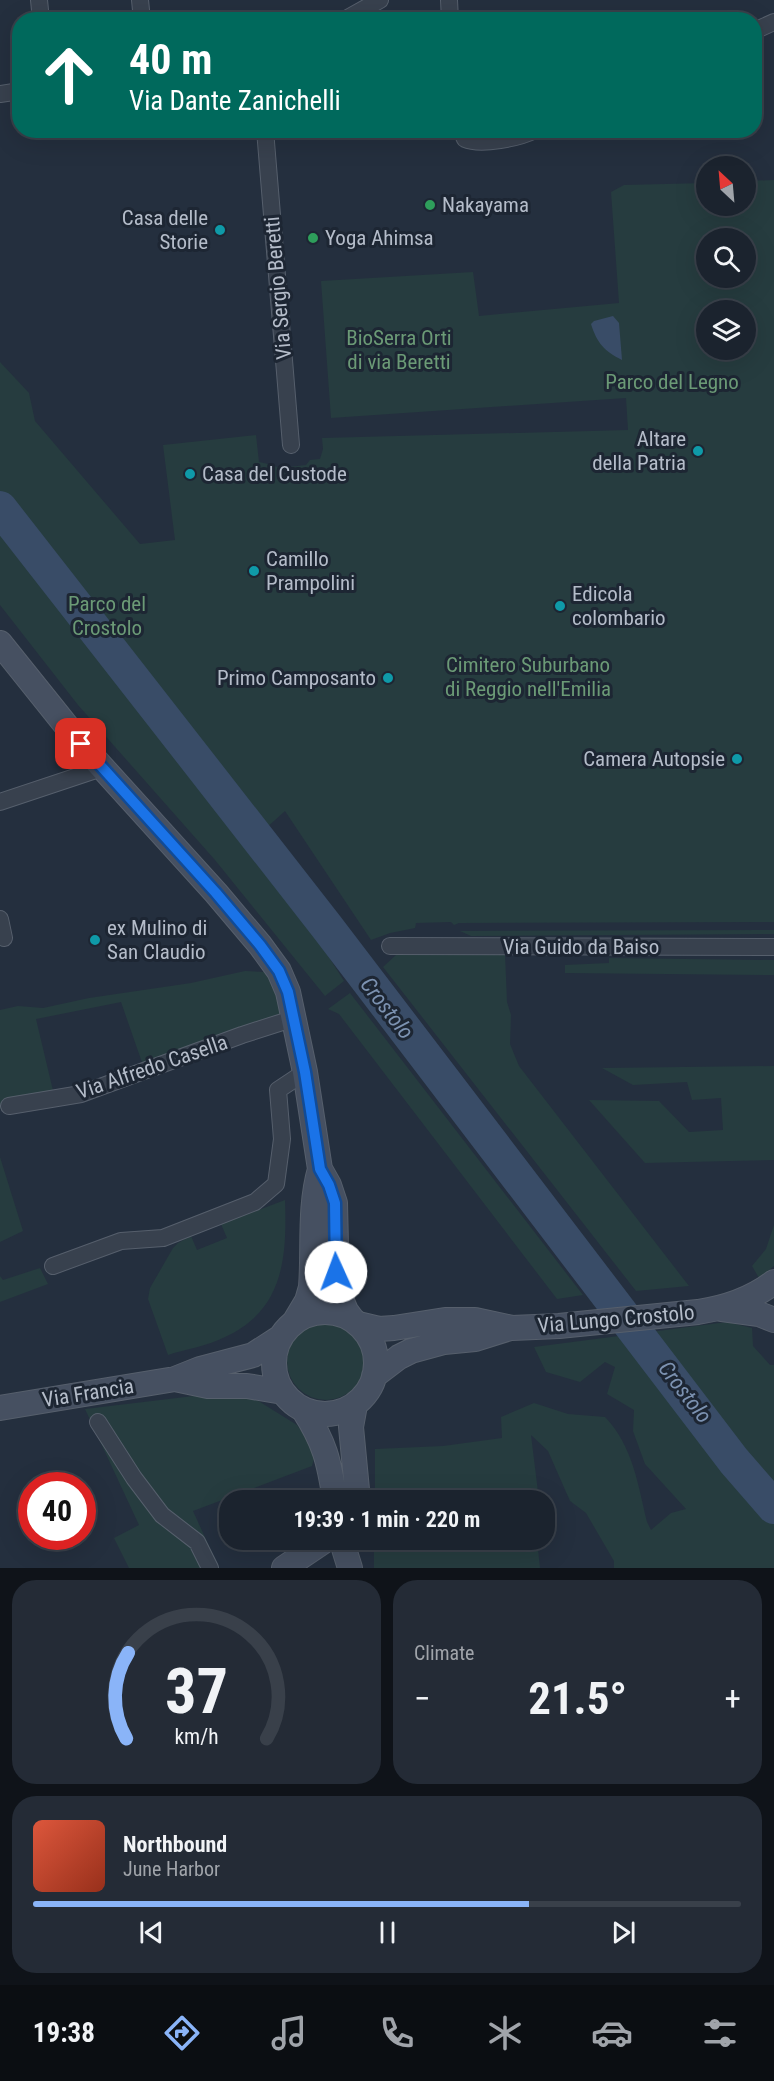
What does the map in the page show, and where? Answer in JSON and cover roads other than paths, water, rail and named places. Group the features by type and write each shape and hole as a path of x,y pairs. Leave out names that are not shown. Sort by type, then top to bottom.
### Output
{"street":[{"path":"351,11 380,0"},
{"name":"Via Sergio Beretti","path":"266,138 291,445"},
{"path":"465,138 473,142 511,138"},
{"path":"0,643 81,744 260,945 279,971 288,992 305,1072 320,1169 335,1203 337,1289 346,1311 372,1342 376,1354 375,1376 367,1392 355,1405 330,1414 312,1413 292,1402 283,1392 276,1377 273,1361 288,1329 307,1301 311,1287 315,1187 320,1169"},
{"path":"0,802 102,768"},
{"path":"0,919 4,938"},
{"name":"Via Guido da Baiso","path":"390,946 774,947"},
{"name":"Via Alfredo Casella","path":"9,1106 81,1094 292,1019"},
{"path":"53,1266 121,1241 163,1238 255,1202 276,1184 282,1139 278,1090 305,1072"},
{"name":"Via Lungo Crostolo","path":"709,1310 762,1291 774,1282"},
{"name":"Via Lungo Crostolo","path":"512,1328 559,1326 709,1310 759,1314 774,1320"},
{"name":"Via Francia","path":"0,1407 175,1379 200,1369 254,1355 288,1329 317,1312 341,1314 355,1322 379,1329 446,1320 475,1320 512,1328"},
{"path":"375,1376 399,1357 411,1351 444,1342 475,1339 512,1328"},
{"name":"Via Francia","path":"175,1379 208,1386 247,1386 283,1392"},
{"path":"355,1405 351,1427 357,1490"},
{"path":"303,1409 318,1431 329,1461 333,1490"},
{"path":"98,1422 134,1478 162,1515 197,1542 210,1568"},
{"path":"284,1568 311,1550"},
{"path":"345,1550 352,1568"},
{"path":"352,1568 354,1550"}],"water":[{"path":"613,316 619,323 622,360 602,346 591,324"}],"waterway":[{"name":"Crostolo","path":"0,508 327,927 734,1461 774,1507"}],"place":[{"name":"Nakayama","path":"430,205"},
{"name":"Casa delle Storie","path":"220,230"},
{"name":"Yoga Ahimsa","path":"313,238"},
{"name":"Altare della Patria","path":"698,451"},
{"name":"Casa del Custode","path":"190,474"},
{"name":"Camillo Prampolini","path":"254,571"},
{"name":"Edicola colombario","path":"560,606"},
{"name":"Primo Camposanto","path":"388,678"},
{"name":"Camera Autopsie","path":"737,759"},
{"name":"ex Mulino di San Claudio","path":"95,940"}],"park label":[{"name":"BioSerra Orti di via Beretti","path":"399,350"},
{"name":"Parco del Legno","path":"672,382"},
{"name":"Parco del Crostolo","path":"107,616"},
{"name":"Cimitero Suburbano di Reggio nell'Emilia","path":"528,677"}]}
